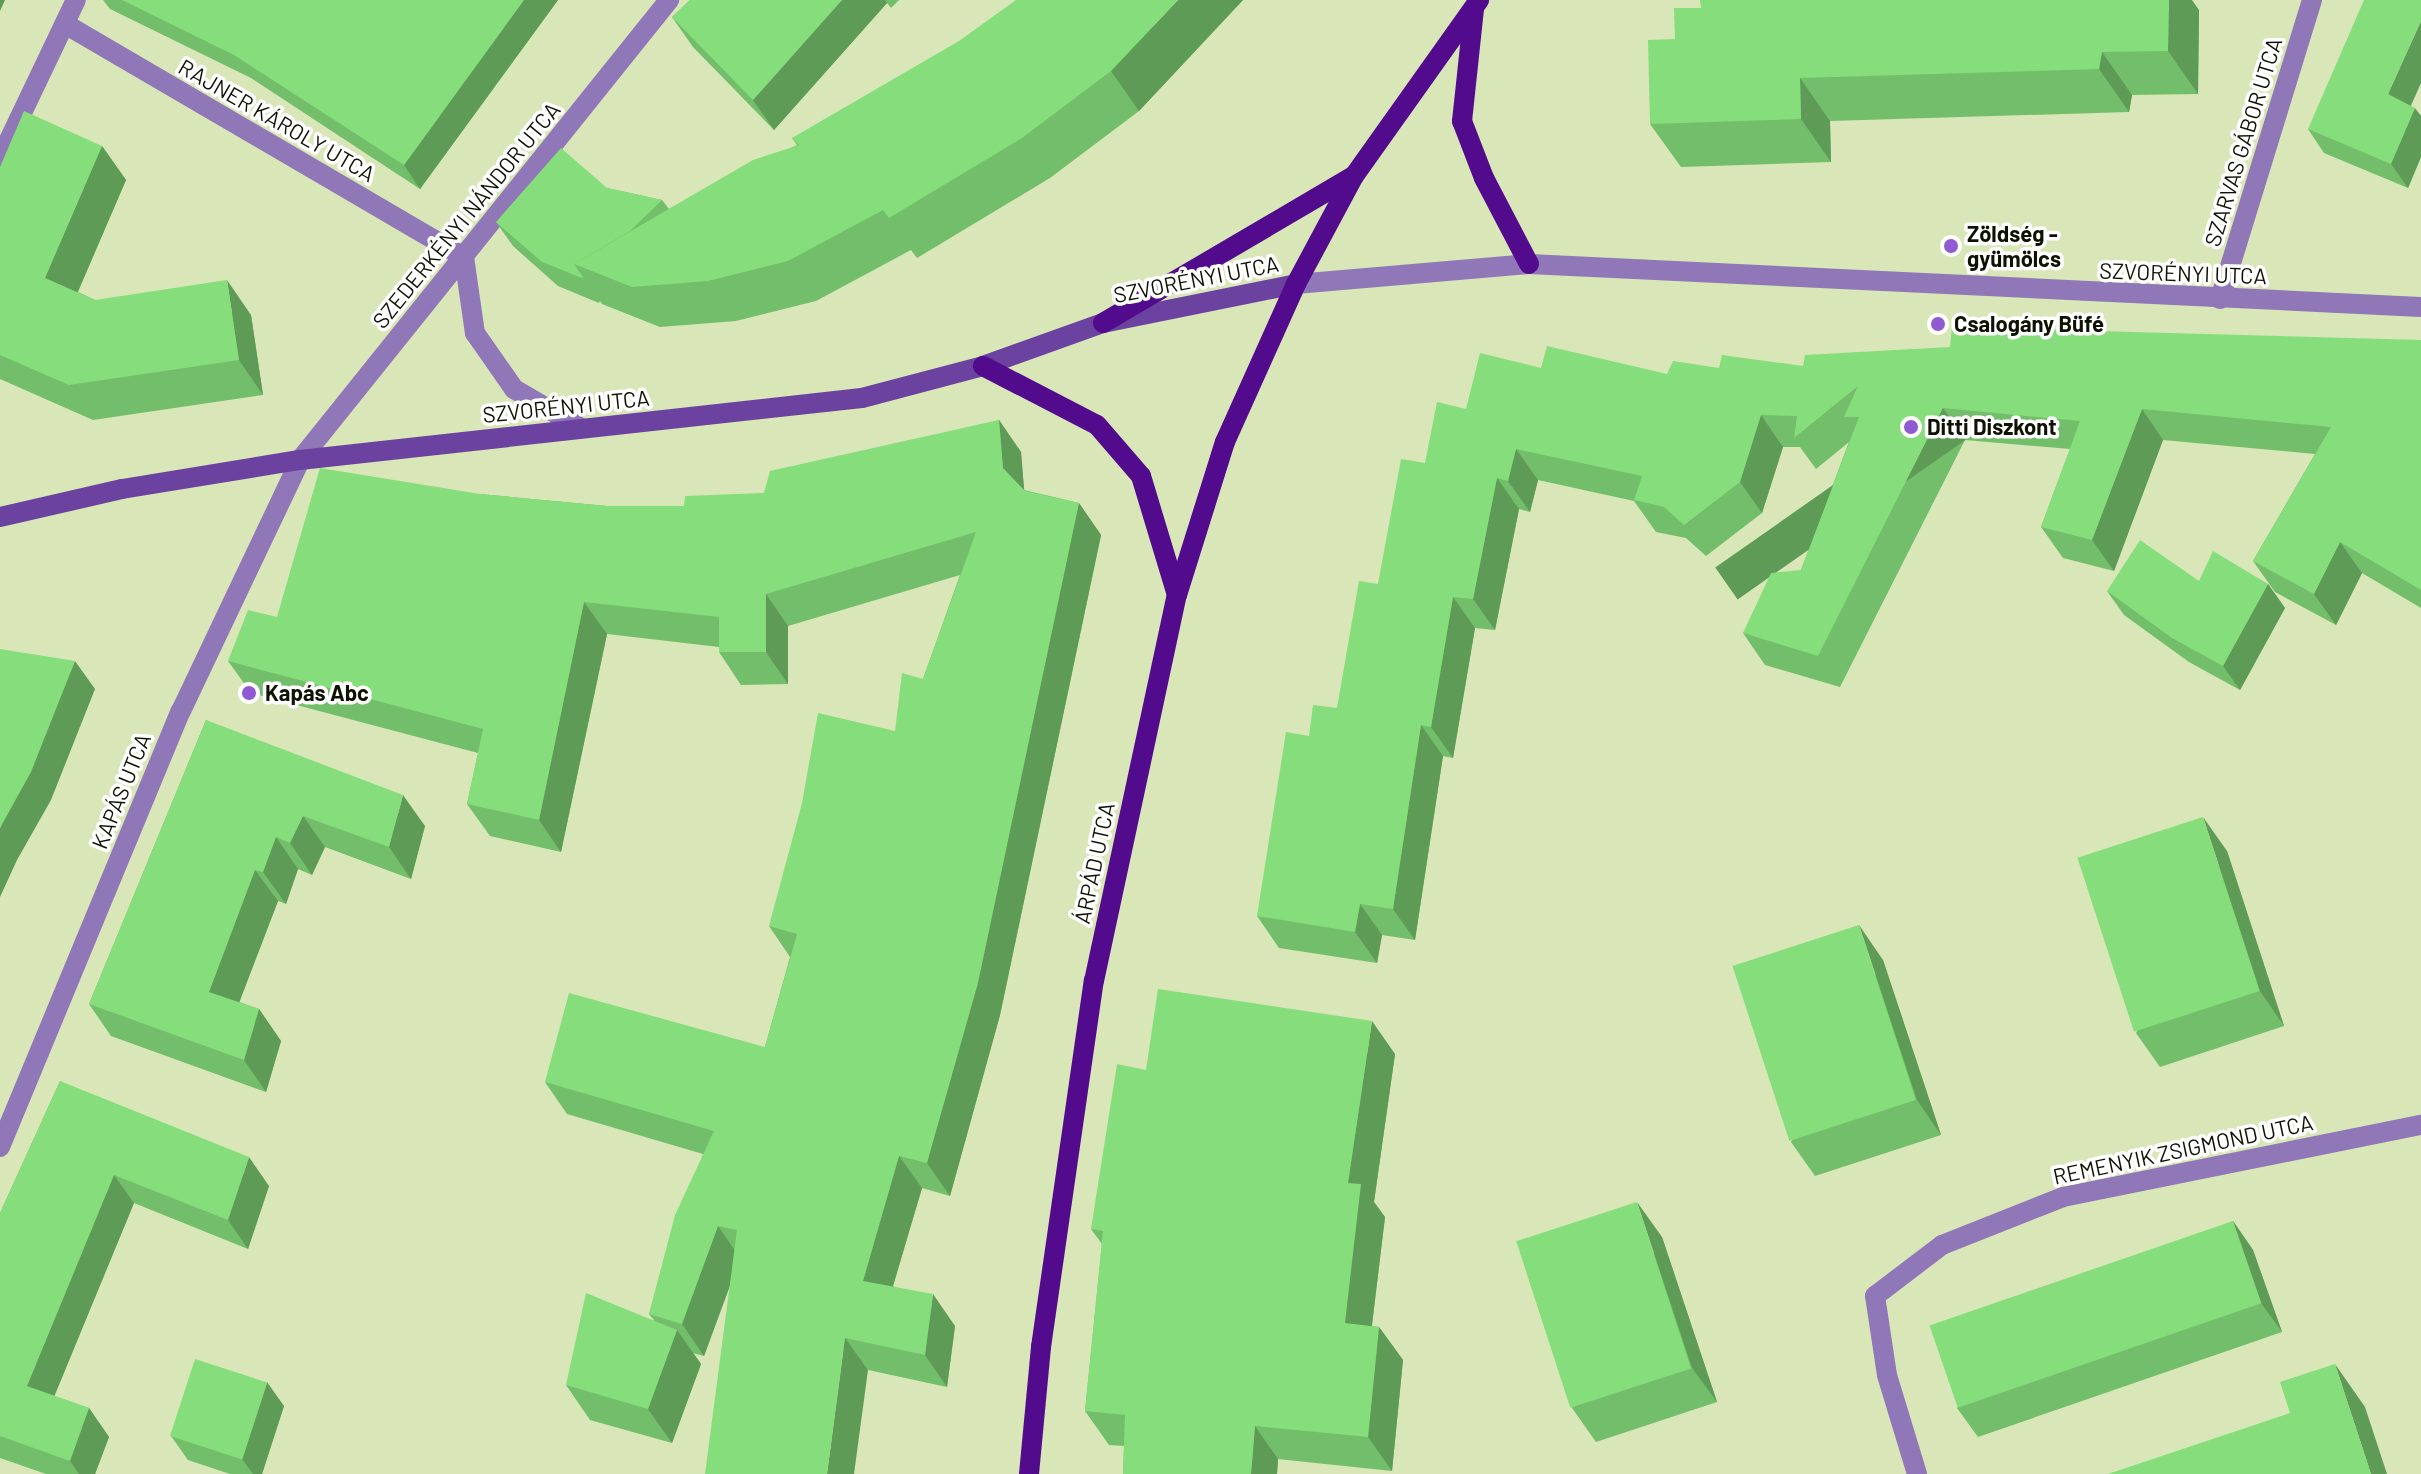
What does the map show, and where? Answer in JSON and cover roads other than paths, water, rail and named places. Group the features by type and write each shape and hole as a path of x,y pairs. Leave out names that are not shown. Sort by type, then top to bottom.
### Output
{"main road":[{"name":"ÁRPÁD UTCA","path":"1029,1474 1041,1347 1094,981 1177,595 1225,442 1296,284 1354,176 1476,3"},
{"path":"1476,3 1462,121 1484,178 1529,264"},
{"path":"1103,323 1354,176"},
{"name":"SZVORÉNYI UTCA","path":"0,517 122,489 300,460 862,398 983,366 1103,323 1296,284"},
{"path":"983,366 1097,425 1141,476 1177,595"}],"street":[{"path":"0,159 76,0"},
{"name":"SZEDERKÉNYI NÁNDOR UTCA","path":"300,460 669,0"},
{"name":"SZARVAS GÁBOR UTCA","path":"2220,299 2312,0"},
{"name":"RAJNER KÁROLY UTCA","path":"65,24 464,257"},
{"path":"464,257 475,333 514,389 581,428"},
{"name":"SZVORÉNYI UTCA","path":"1296,284 1529,264 2421,307"},
{"name":"KAPÁS UTCA","path":"0,1147 181,711 300,460"},
{"name":"REMENYIK ZSIGMOND UTCA","path":"1917,1474 1887,1375 1875,1296 1942,1245 2063,1197 2421,1125"}],"place":[{"name":"Zöldség - gyümölcs","path":"1951,246"},
{"name":"Csalogány Büfé","path":"1938,324"},
{"name":"Ditti Diszkont","path":"1911,427"},
{"name":"Kapás Abc","path":"249,693"}]}
